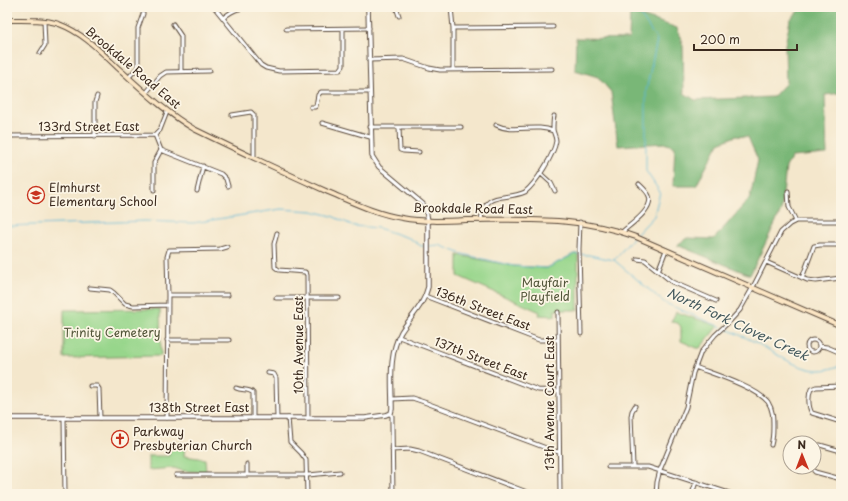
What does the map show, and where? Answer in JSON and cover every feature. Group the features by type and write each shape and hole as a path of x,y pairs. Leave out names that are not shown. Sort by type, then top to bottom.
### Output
{"main road":[{"name":"Brookdale Road East","path":"7,20 44,21 58,24 78,33 167,112 194,129 254,158 368,209 403,218 428,221 546,220 580,222 622,232 754,287 841,326"}],"street":[{"path":"214,7 261,65 274,71 340,70 344,63 343,29"},
{"path":"223,18 238,8 261,7"},
{"path":"368,7 371,153 376,165 421,202 426,210 428,221 428,283 425,296 418,311 399,337 392,360 392,409 390,414 392,416 393,494"},
{"path":"396,7 399,16"},
{"path":"451,7 453,28 452,70"},
{"path":"128,77 138,67 138,28 143,14"},
{"path":"40,53 45,46 44,21"},
{"path":"173,24 180,36 181,71"},
{"path":"453,28 553,27"},
{"path":"286,29 369,28"},
{"path":"369,60 403,60 431,69 552,69"},
{"path":"146,93 162,74 181,71 210,72"},
{"path":"311,107 316,106 318,95 321,92 370,92"},
{"path":"95,136 95,102 97,96"},
{"path":"154,135 160,130 167,112"},
{"path":"232,115 251,112 254,115 254,158"},
{"path":"481,220 483,208 489,201 498,197 525,192 540,173 553,152 556,136 553,131 554,116"},
{"path":"322,123 370,137"},
{"path":"496,125 506,129 542,129 553,131"},
{"path":"370,127 461,128"},
{"path":"399,128 400,150 419,152"},
{"name":"133rd Street East","path":"7,136 154,135 161,150"},
{"path":"154,190 154,163 161,150 221,174 226,179 228,186"},
{"path":"197,191 203,166"},
{"path":"540,173 551,183 555,192"},
{"path":"622,232 641,216 648,206 650,200 648,194 639,184"},
{"path":"788,191 789,207 796,221"},
{"path":"656,494 660,470 686,407 698,358 706,345 740,310 754,287 781,232 796,221 841,221"},
{"path":"580,222 579,249 582,334"},
{"name":"10th Avenue East","path":"277,233 274,240 274,260 277,270 306,272 308,298 308,418"},
{"path":"802,278 810,260 812,250 815,246 820,244 841,244"},
{"path":"167,418 167,257 169,250 220,249 227,247"},
{"path":"658,271 666,250"},
{"path":"636,259 645,260 672,282 716,301"},
{"path":"766,262 802,278 816,281 841,278"},
{"path":"90,288 110,290 125,304 133,306 168,305"},
{"path":"168,295 228,295"},
{"name":"136th Street East","path":"425,296 539,340 558,340"},
{"path":"276,298 339,298"},
{"name":"13th Avenue Court East","path":"558,312 560,494"},
{"name":"137th Street East","path":"399,337 538,390 559,391"},
{"path":"167,340 229,340"},
{"path":"814,340 818,342 819,346 818,350 813,352 809,351 807,346 810,341 814,340"},
{"path":"819,346 827,346 841,354"},
{"path":"695,367 736,382 759,394 767,402 772,410 773,418 773,437 771,444"},
{"path":"268,373 274,374 276,378 277,418"},
{"path":"90,386 95,386 98,388 100,418"},
{"path":"841,386 816,387 811,389 809,393 811,412 841,422"},
{"path":"236,388 240,390 249,390 253,394 253,418"},
{"path":"392,399 412,398 554,452 559,452"},
{"path":"633,466 631,416 635,406"},
{"name":"138th Street East","path":"7,418 308,418 370,417 390,414"},
{"path":"64,418 65,494"},
{"path":"288,418 289,440 292,445 305,457 308,474 307,494"},
{"path":"822,446 841,451"},
{"path":"392,450 410,449 419,451 532,494"},
{"path":"247,464 247,474"},
{"path":"608,467 648,467 732,494"},
{"path":"176,475 308,474 340,472"},
{"path":"822,474 841,479"},
{"path":"692,494 696,482"}],"green space":[{"path":"802,7 841,7 841,93 825,95 827,154 792,157 786,167 781,211 750,275 677,245 687,238 714,239 750,198 758,160 748,137 736,136 719,143 696,186 673,186 675,147 664,143 618,146 611,92 598,77 575,70 576,38 629,39 630,12 677,28 683,46 684,93 695,100 773,97 786,83 785,45 790,20"},
{"name":"Mayfair Playfield","path":"574,254 578,254 578,310 555,310 555,316 539,315 540,312 458,276 458,255 514,266 547,268"},
{"name":"Trinity Cemetery","path":"160,309 161,356 64,358 64,310"},
{"path":"676,312 718,326 700,348 697,348 681,341 681,327 678,323 671,322"},
{"path":"169,443 185,443 184,456 205,459 206,472 183,471 174,468 148,470 148,456 169,456"}],"waterway":[{"path":"635,7 657,40 646,91 646,171 660,192 654,216 636,235"},
{"name":"North Fork Clover Creek","path":"7,226 145,221 193,223 281,209 312,211 332,216 354,226 378,228 409,238 421,246 427,246"},
{"path":"614,260 633,238"},
{"name":"North Fork Clover Creek","path":"430,246 439,245 462,254 514,266 547,268 574,254 589,255 614,260 665,303 721,327"},
{"name":"North Fork Clover Creek","path":"724,328 755,342 795,364 804,367 823,370 841,365"}],"place":[{"name":"Elmhurst Elementary School","path":"36,195"},
{"name":"Parkway Presbyterian Church","path":"120,439"}]}
